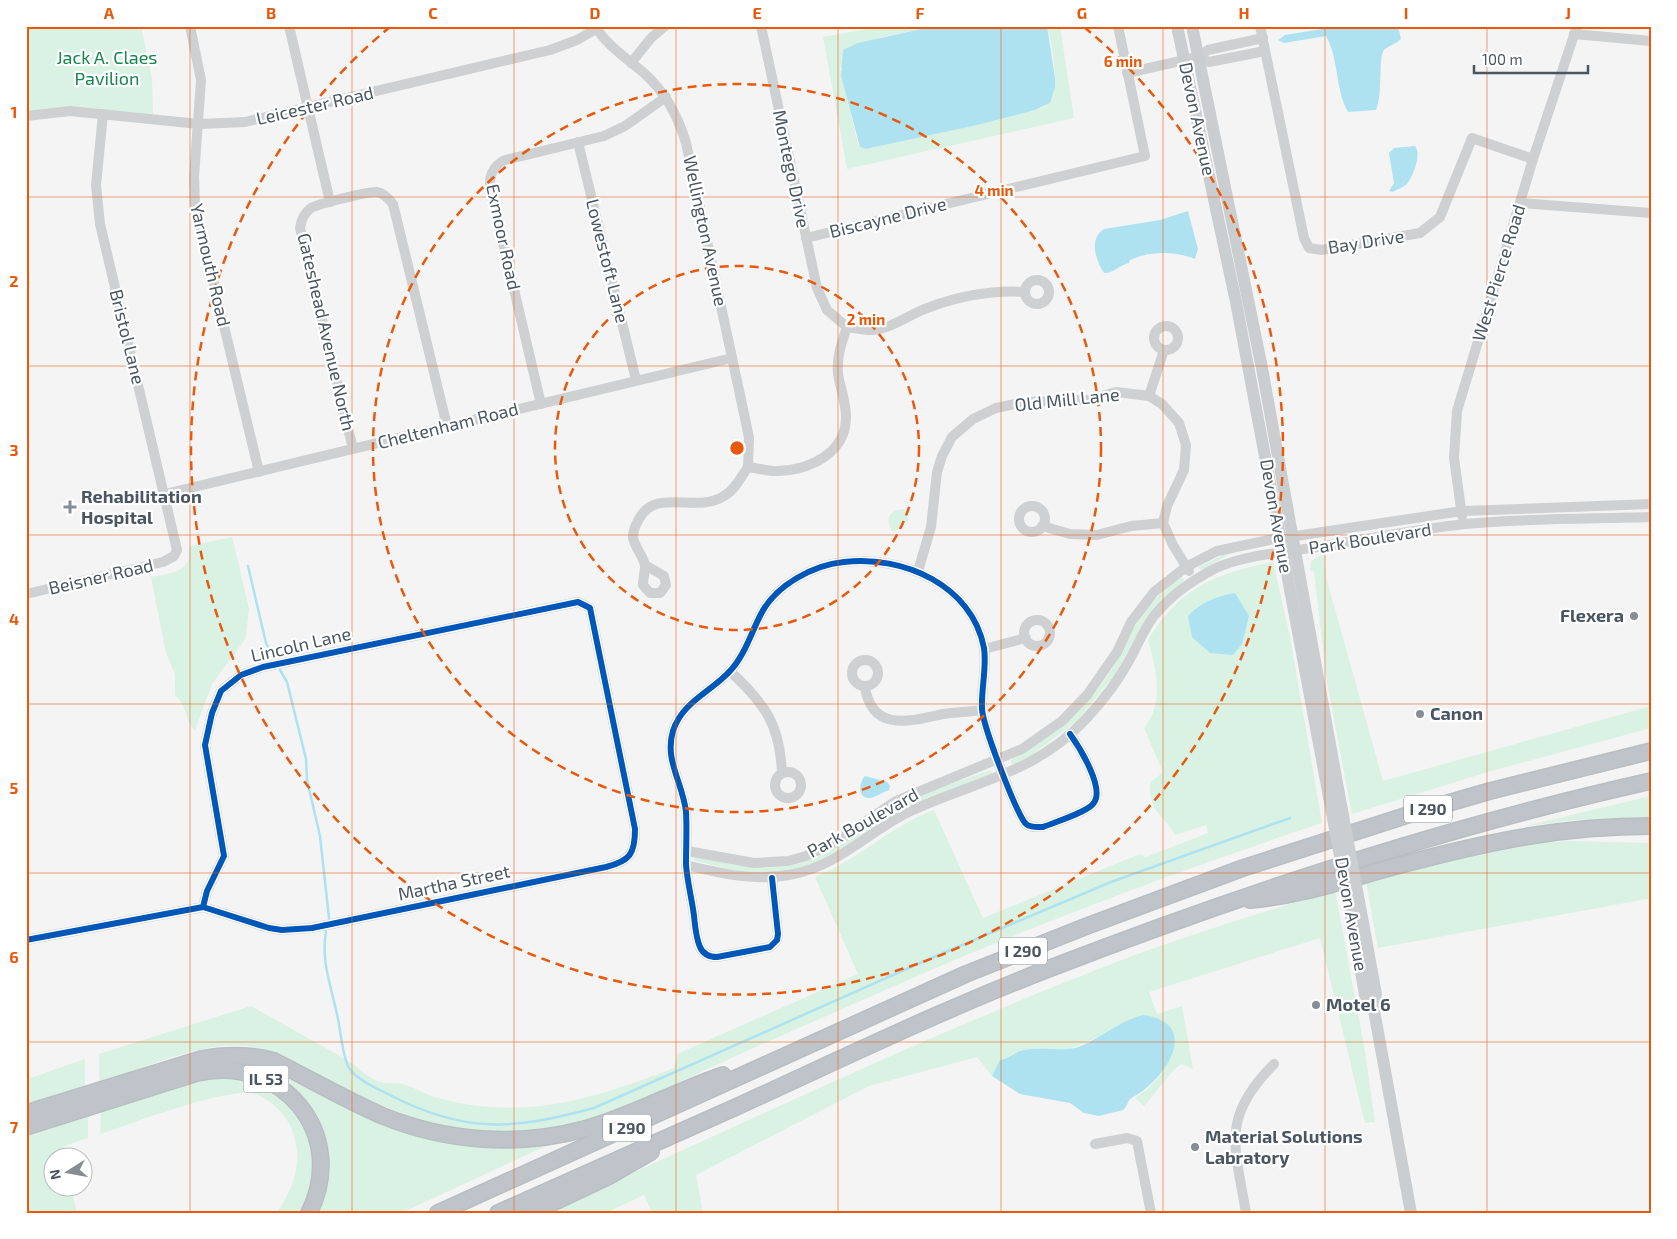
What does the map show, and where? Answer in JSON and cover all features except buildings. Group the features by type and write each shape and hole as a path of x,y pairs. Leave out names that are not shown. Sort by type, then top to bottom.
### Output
{"highway":[{"path":"1526,782 1651,742"},
{"name":"I 290","path":"438,1213 966,974 1210,880 1414,813 1526,782 1651,751"},
{"name":"I 290","path":"498,1213 899,1032 1045,970 1226,902 1369,856 1560,802 1651,781"},
{"path":"1226,902 1277,898 1409,862 1527,834 1599,826 1651,826"},
{"path":"1527,834 1621,833 1651,835"},
{"path":"113,1093 201,1059 223,1054 255,1056 274,1061 384,1116 439,1133 494,1140 549,1137 586,1128 698,1084 816,1043"},
{"name":"IL 53","path":"26,1127 78,1104 113,1093 210,1070 245,1071 273,1082 299,1104 308,1118 320,1150 321,1169 318,1190 309,1213"},
{"path":"26,1113 78,1104"},
{"path":"531,1213 611,1175 698,1124"}],"main road":[{"name":"Devon Avenue","path":"1178,26 1236,302 1282,553 1334,795 1356,914 1366,995 1373,1004 1411,1213"},
{"name":"Devon Avenue","path":"1192,26 1244,273 1294,536 1334,795"}],"street":[{"name":"Yarmouth Road","path":"190,26 201,80 194,177 195,205 259,472"},
{"path":"289,26 330,202"},
{"path":"631,63 651,38 665,26"},
{"name":"Montego Drive","path":"761,26 817,288 827,310 847,327"},
{"path":"1118,26 1128,73 1198,57 1208,50 1263,38"},
{"name":"Bay Drive","path":"1260,26 1304,238 1310,248 1322,250 1420,233 1440,218 1472,138 1533,158"},
{"name":"Leicester Road","path":"26,116 70,111 199,124 246,122 550,50 577,40 596,28"},
{"name":"Wellington Avenue","path":"596,28 666,97 679,122 686,143 749,438 748,466"},
{"path":"1575,30 1651,41"},
{"name":"West Pierce Road","path":"1463,524 1454,458 1455,420 1533,158 1575,30"},
{"path":"1198,57 1209,62 1265,51"},
{"name":"Biscayne Drive","path":"806,238 1145,156 1128,73"},
{"name":"Exmoor Road","path":"541,404 489,180 494,168 505,160 615,132 666,97"},
{"name":"Bristol Lane","path":"103,114 97,176 100,224 177,541 177,550 174,556"},
{"name":"Lowestoft Lane","path":"578,142 636,380"},
{"name":"Gateshead Avenue North","path":"353,449 300,228 307,211 317,205 377,192 387,197 393,204 447,426"},
{"path":"1520,203 1651,213"},
{"path":"645,566 633,538 635,525 642,513 652,505 664,502 691,505 706,503 724,496 737,484 748,466 778,471 797,468 825,458 835,448 842,436 846,418 838,377 838,359 847,327 871,330 892,325 930,307 950,301 985,294 1025,292"},
{"path":"1164,350 1149,396 1162,404 1179,423 1186,445 1184,470 1167,506 1163,523 1195,579"},
{"name":"Cheltenham Road","path":"165,494 732,358"},
{"name":"Old Mill Lane","path":"918,571 931,527 942,456 952,437 973,419 996,408 1025,402 1087,400 1116,392 1149,396"},
{"name":"Park Boulevard","path":"687,851 754,863 788,861 806,856 834,843 896,801 998,760 1045,734 1076,708 1104,672 1131,622 1154,592 1186,566 1217,551 1280,538 1462,511 1651,504"},
{"name":"Park Boulevard","path":"686,865 736,877 772,878 796,874 833,861 881,827 914,809 1004,775 1034,760 1070,734 1099,704 1122,672 1153,617 1178,591 1195,579 1228,564 1296,550 1463,524 1651,517"},
{"path":"1042,526 1070,534 1097,535 1131,526 1163,523"},
{"name":"Beisner Road","path":"26,594 163,562 174,556"},
{"path":"772,878 778,934 776,940 770,947 710,957 700,946 697,937 686,865 686,810 670,759 673,730 687,706 730,671 747,646 762,612 780,592 801,575 844,562 879,563 918,571 937,581 957,596 968,610 984,649 982,710 989,738 1024,821 1034,828 1043,827 1092,806 1098,797 1098,787 1070,734"},
{"name":"Martha Street","path":"26,940 203,907 269,928 282,930 312,928 606,867 627,858 633,851 635,829 593,617 590,608 583,603"},
{"name":"Lincoln Lane","path":"203,907 207,891 224,856 205,745 212,713 221,691 242,675 263,667 583,603"},
{"path":"984,649 1026,638"},
{"path":"730,671 752,692 772,719 781,753 782,773"},
{"path":"865,687 870,705 879,714 897,721 916,721 944,714 982,710"},
{"path":"1246,1213 1236,1161 1235,1122 1261,1077 1274,1064"},
{"path":"1095,1144 1128,1138 1136,1141 1151,1213"}],"green space":[{"name":"Jack A. Claes Pavilion","path":"26,26 141,26 152,79 153,115 70,106 26,111"},
{"path":"884,26 935,26 878,38 840,68 858,145 866,149 977,125 1045,107 1053,91 1054,80 1053,56 1047,26 1060,26 1074,118 847,169 823,37"},
{"path":"904,509 909,520 902,524 898,530 892,532 889,516 894,511"},
{"path":"232,537 249,608 246,638 212,684 195,730 189,723 182,705 175,695 175,674 166,653 151,577 167,574 183,567 189,558 190,546"},
{"path":"1267,545 1230,554 1202,570 1197,568 1226,553"},
{"path":"1325,553 1326,577 1383,781 1651,706 1651,728 1491,771 1352,814 1327,683 1314,572 1310,570 1311,561"},
{"path":"1273,562 1290,636 1322,823 1210,861 1044,924 935,968 764,1043 642,1100 599,1116 555,1129 523,1134 493,1134 463,1131 434,1124 379,1104 295,1062 255,1047 227,1046 190,1052 99,1083 99,1054 251,1006 352,1063 376,1080 383,1083 403,1084 437,1098 473,1105 503,1108 532,1107 588,1097 617,1089 674,1068 677,1054 858,974 815,877 846,862 903,825 934,810 983,918 1140,854 1146,857 1208,833 1206,825 1175,835 1157,812 1152,801 1150,783 1163,772 1144,728 1151,718 1157,697 1156,674 1148,640 1160,622 1186,595 1217,578 1253,566"},
{"path":"1181,577 1184,579 1183,582 1167,595 1144,621 1116,673 1078,720 1032,755 1016,764 1011,764 1011,760 1040,743 1088,701 1112,668 1142,614 1157,597"},
{"path":"990,770 993,774 909,806 880,823 837,854 812,865 782,872 744,873 692,860 695,857 766,868 799,863 835,848 905,802"},
{"path":"1651,796 1651,817 1575,820 1521,827"},
{"path":"1568,841 1651,843 1651,900 1647,899 1378,948 1366,881 1520,844"},
{"path":"1335,890 1364,1045 1375,1122 1365,1123 1320,938 1149,992 1157,1014 1182,1006 1193,1069 1182,1064 1178,1066 1144,1106 1135,1098 1144,1092 1163,1071 1172,1044 1173,1034 1160,1019 1105,1034 1070,1049 1021,1050 1011,1058 1000,1061 992,1076 977,1057 869,1086 696,1175 703,1213 652,1213 644,1195 606,1213 545,1213 912,1047 1060,984 1184,938"},
{"path":"85,1059 85,1086 26,1104 26,1061 31,1078"},
{"path":"245,1063 264,1066 408,1133 442,1142 512,1147 557,1141 401,1213 318,1213 325,1187 327,1162 325,1140 318,1120 307,1103 291,1087 270,1074"},
{"path":"224,1076 250,1081 275,1092 297,1116 311,1148 313,1165 313,1182 309,1198 301,1213 277,1213 288,1193 295,1173 297,1153 295,1142 292,1130 282,1113 267,1100 255,1094 224,1095 179,1107 100,1134 101,1110 206,1078"},
{"path":"88,1114 88,1138 64,1146 42,1146 42,1196 73,1196 77,1213 29,1213 26,1199 26,1135"}],"water":[{"path":"935,26 1047,26 1055,78 1055,87 1050,103 1035,110 977,125 866,149 860,147 841,76 843,50 858,43"},
{"path":"1340,26 1398,26 1401,39 1384,50 1382,54 1376,110 1348,112 1341,94 1333,54 1326,36 1284,43 1278,40 1285,35"},
{"path":"1415,146 1418,154 1417,159 1414,171 1407,184 1393,192 1389,191 1394,183 1389,153 1394,148"},
{"path":"1188,211 1198,249 1195,259 1171,253 1146,255 1130,260 1129,263 1104,273 1096,256 1095,244 1099,234 1104,229 1160,220"},
{"path":"1235,593 1249,616 1242,644 1233,655 1210,653 1192,637 1188,616 1210,600"},
{"path":"865,776 887,782 890,786 889,790 866,798 860,790 861,782"},
{"path":"1143,1015 1161,1020 1172,1029 1175,1041 1172,1054 1165,1067 1143,1090 1130,1099 1123,1110 1099,1116 1084,1113 1070,1103 1020,1094 992,1076 1000,1060 1018,1052 1031,1049 1060,1049 1081,1046 1127,1021"}],"waterway":[{"path":"248,566 266,643 274,658"},
{"path":"280,670 287,682 306,759 307,780 320,836 329,918"},
{"path":"326,931 327,971 344,1054 351,1070 378,1089 415,1107 441,1116 465,1122 513,1124 538,1121 594,1108 929,959 1111,882 1290,818"}],"cycle path":[{"path":"772,878 777,940 770,947 717,957 709,956 705,953 700,947 696,932 687,877 686,812 672,762 671,742 673,731 683,712 735,665 744,651 761,614 776,594 796,578 808,572 820,567 844,562 866,561 889,564 911,570 932,579 950,591 965,607 977,626 984,648 985,663 982,701 984,718 1008,787 1021,817 1028,825 1043,827 1070,817 1084,811 1093,804 1096,798 1094,779 1090,769 1070,734"},
{"path":"26,940 203,907 269,928 282,930 312,928 606,867 621,862 630,855 634,845 635,829 590,608 578,602 263,667 241,675 221,691 212,713 205,745 224,856 207,891 203,907"}],"place":[{"name":"Rehabilitation Hospital","path":"70,507"},
{"name":"Flexera","path":"1634,616"},
{"name":"Canon","path":"1420,714"},
{"name":"Motel 6","path":"1316,1005"},
{"name":"Material Solutions Labratory","path":"1195,1147"}]}
